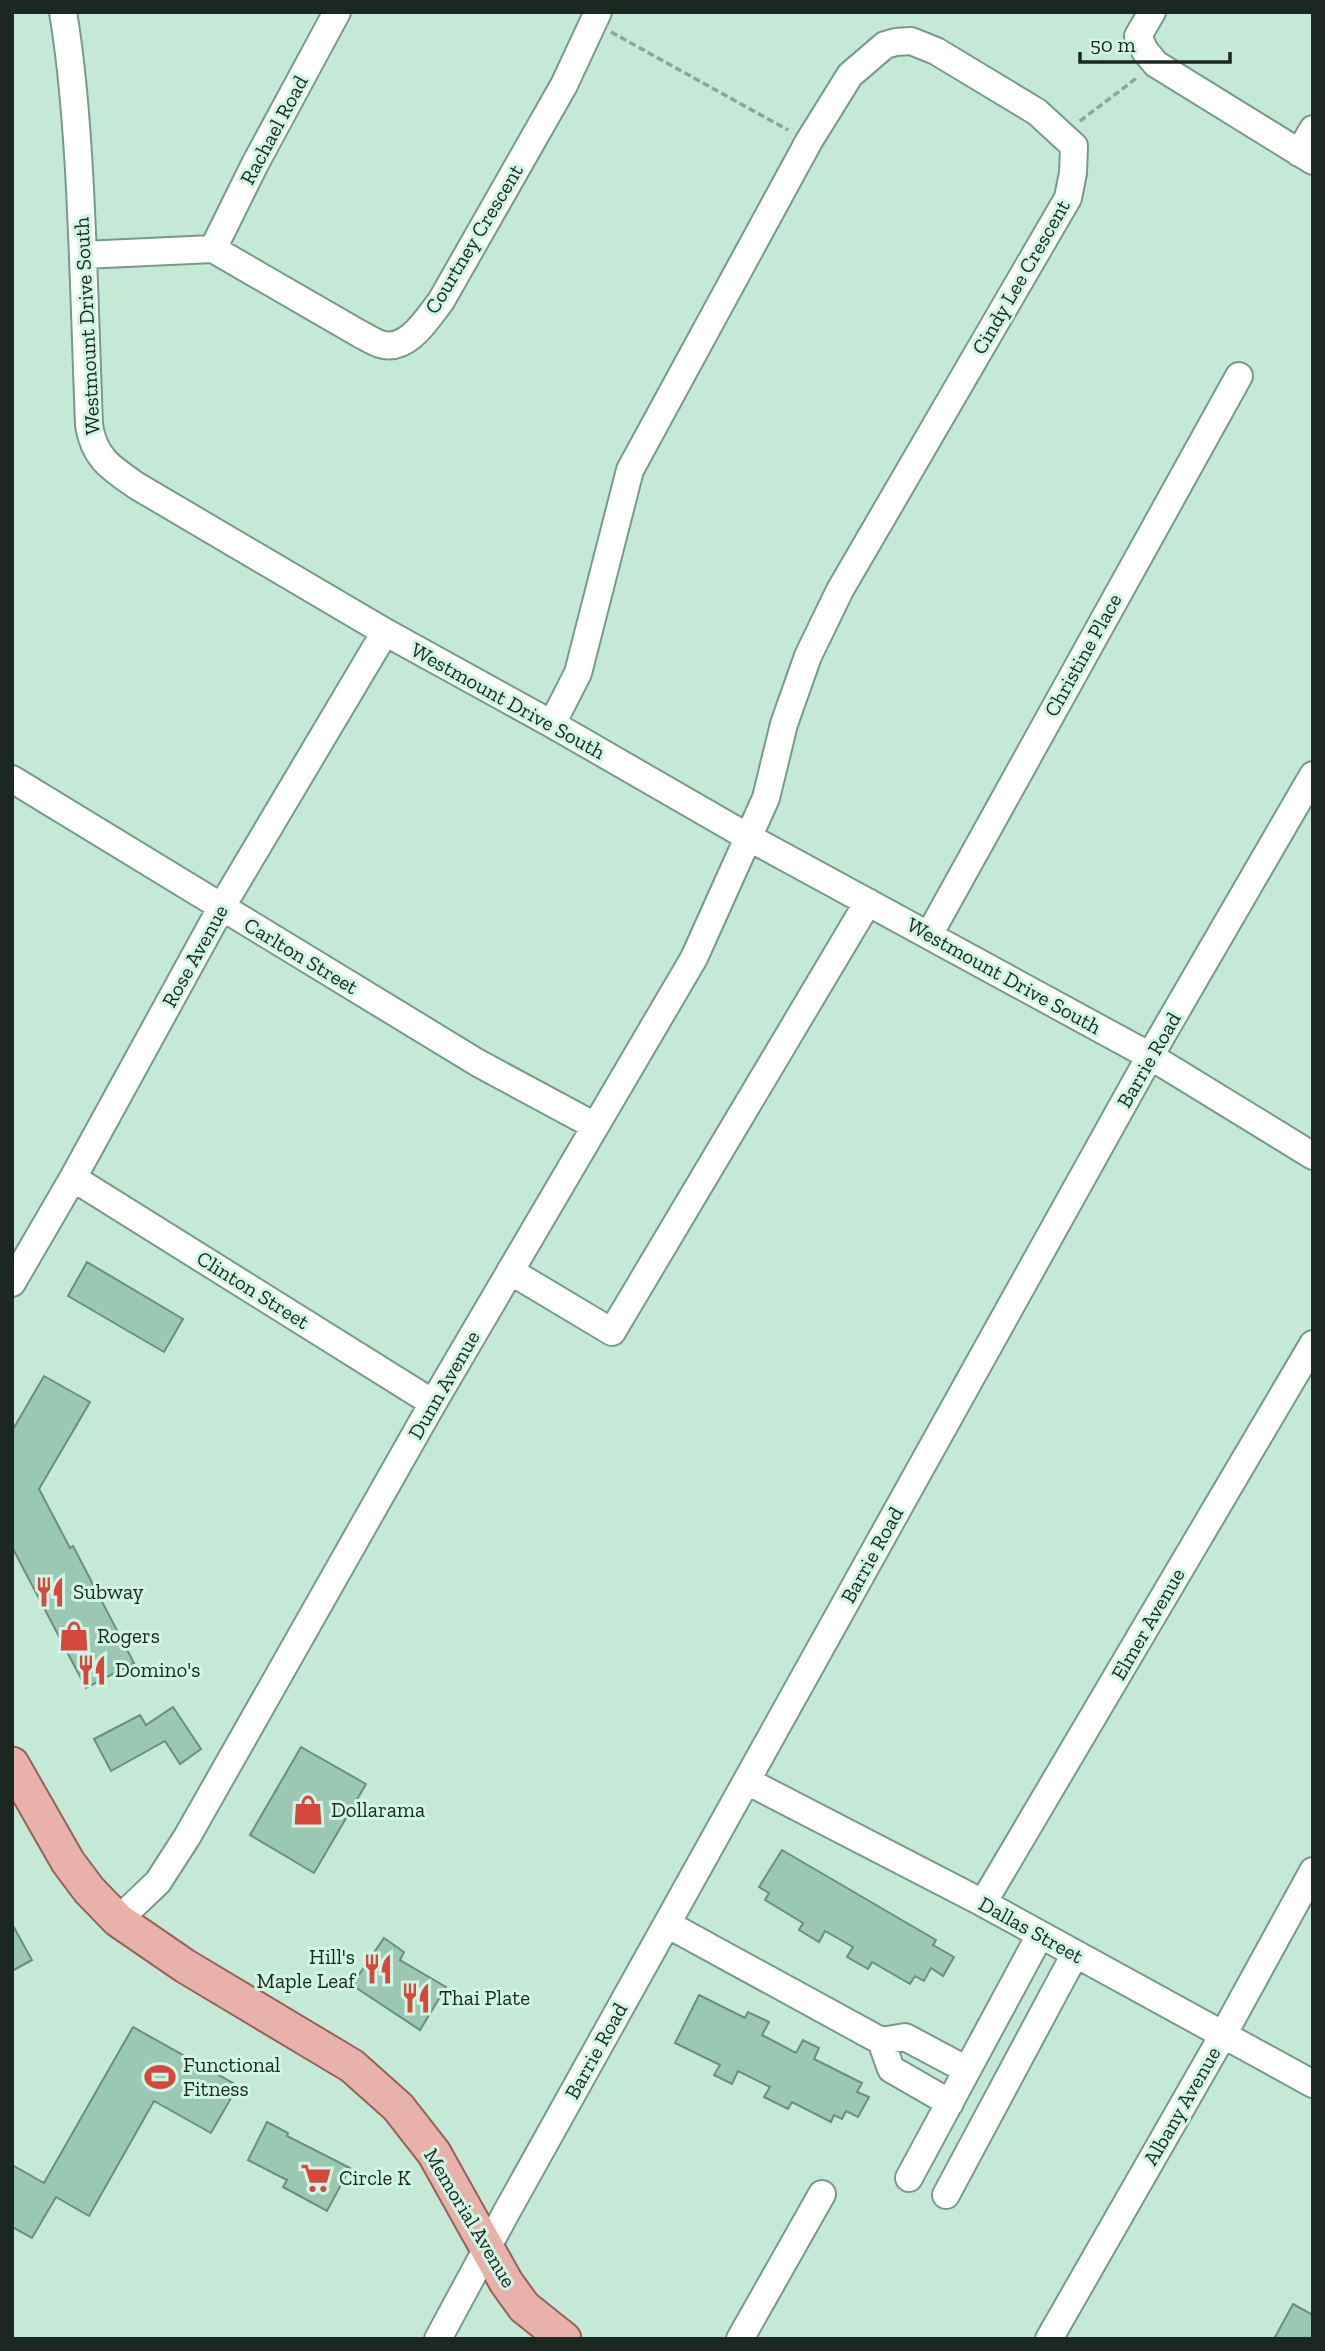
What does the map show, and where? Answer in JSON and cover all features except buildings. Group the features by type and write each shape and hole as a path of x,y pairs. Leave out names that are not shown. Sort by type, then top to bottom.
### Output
{"main road":[{"name":"Memorial Avenue","path":"12,1764 68,1862 89,1890 118,1920 185,1966 352,2066 398,2107 434,2152 506,2282 524,2306 564,2339"}],"street":[{"name":"Westmount Drive South","path":"63,12 76,113 89,425 94,448 106,462 137,486 385,632 748,837 1150,1056 1313,1156"},
{"name":"Rachael Road","path":"213,249 255,163 337,12"},
{"path":"1152,12 1138,37 1156,64 1306,157 1313,129"},
{"name":"Courtney Crescent","path":"213,249 360,334 382,345 396,346 417,332 440,301 565,85 596,17"},
{"name":"Cindy Lee Crescent","path":"552,724 578,673 630,470 809,141 850,75 885,45 896,41 911,41 936,51 1037,112 1074,146 1073,173 1068,198 840,590 808,656 783,724 766,798 748,837"},
{"path":"83,255 213,249"},
{"name":"Christine Place","path":"929,935 1239,376"},
{"name":"Rose Avenue","path":"12,1283 73,1178 221,908 385,632"},
{"name":"Barrie Road","path":"438,2339 1150,1056 1313,775"},
{"name":"Carlton Street","path":"12,779 478,1063 595,1126"},
{"name":"Dunn Avenue","path":"118,1920 159,1882 187,1837 433,1403 694,958 748,837"},
{"path":"510,1271 612,1332 867,902"},
{"name":"Clinton Street","path":"73,1178 433,1403"},
{"name":"Elmer Avenue","path":"983,1903 1313,1343"},
{"name":"Dallas Street","path":"747,1780 983,1903 1313,2084"},
{"name":"Albany Avenue","path":"1049,2339 1223,2035 1313,1871"},
{"path":"667,1924 881,2041 905,2037 967,2070"},
{"path":"909,2178 1040,1935"},
{"path":"946,2194 1075,1954"},
{"path":"881,2041 891,2068 950,2103"},
{"path":"740,2339 822,2194"}],"path":[{"path":"596,17 809,141"},
{"path":"1062,135 1156,64"}],"place":[{"name":"Subway","path":"50,1592"},
{"name":"Rogers","path":"74,1636"},
{"name":"Domino's","path":"92,1670"},
{"name":"Dollarama","path":"308,1810"},
{"name":"Hill's Maple Leaf","path":"378,1969"},
{"name":"Thai Plate","path":"416,1998"},
{"name":"Functional Fitness","path":"160,2077"},
{"name":"Circle K","path":"316,2178"}]}
